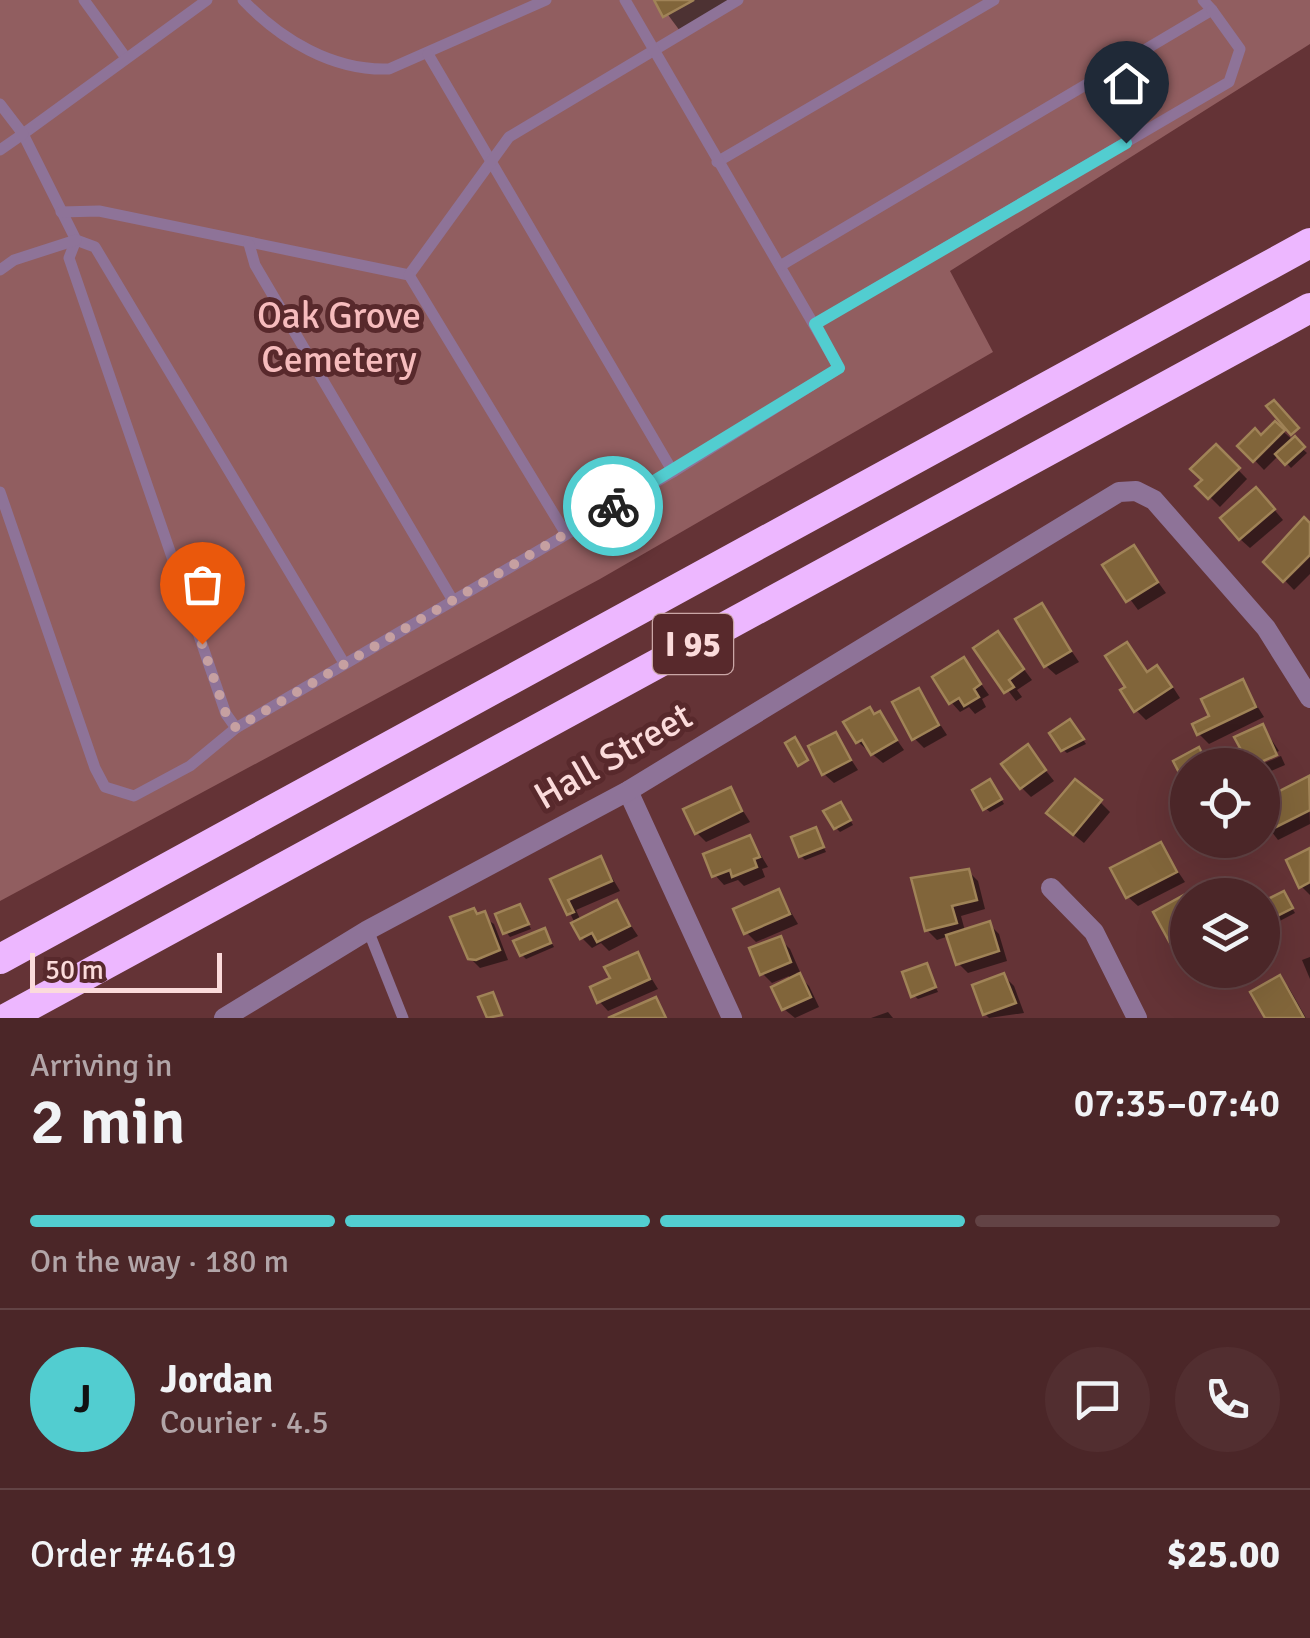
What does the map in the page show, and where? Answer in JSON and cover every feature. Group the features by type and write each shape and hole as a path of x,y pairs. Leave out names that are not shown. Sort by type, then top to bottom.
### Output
{"highway":[{"name":"I 95","path":"0,959 1310,242"},
{"name":"I 95","path":"7,1018 1310,308"}],"street":[{"name":"Hall Street","path":"230,1017 368,930 628,791 1108,496 1136,491 1154,500 1266,628 1310,698"},
{"path":"628,791 732,1018"},
{"path":"1051,888 1094,932 1137,1018"}],"lane":[{"path":"84,0 126,58"},
{"path":"0,150 207,0"},
{"path":"243,0 289,39 362,70 390,69 546,0"},
{"path":"0,492 94,768 105,787 134,796 190,766 236,728 674,472 839,368 625,0"},
{"path":"409,275 509,136 738,0"},
{"path":"717,162 994,0"},
{"path":"780,266 1207,5 1240,49 1229,82 815,324"},
{"path":"428,54 674,472"},
{"path":"0,104 23,134 76,240 69,258 226,714 236,728"},
{"path":"61,212 99,210 409,275 566,534"},
{"path":"0,270 14,260 76,240 95,247 344,663"},
{"path":"249,244 254,265 452,599"},
{"path":"368,930 403,1018"}],"green space":[{"name":"Oak Grove Cemetery","path":"0,0 1310,0 1310,44 950,271 993,352 600,579 0,901"}],"building":[{"path":"654,0 694,0 663,17"},
{"path":"1274,400 1299,428 1291,435 1266,406"},
{"path":"1275,421 1285,430 1253,462 1237,446 1255,428 1261,435"},
{"path":"1295,436 1305,447 1285,465 1275,454"},
{"path":"1216,444 1240,468 1208,499 1195,486 1202,480 1190,469"},
{"path":"1256,487 1275,509 1239,540 1220,518"},
{"path":"1304,517 1310,523 1310,555 1283,582 1263,562"},
{"path":"1134,545 1158,582 1126,602 1102,565"},
{"path":"1042,603 1071,651 1044,667 1015,619"},
{"path":"998,631 1024,669 1009,680 1014,687 1004,693 973,648"},
{"path":"1127,642 1147,672 1157,665 1172,687 1134,712 1120,690 1125,687 1105,656"},
{"path":"964,657 981,684 974,689 979,697 964,706 959,698 949,704 932,677"},
{"path":"1243,679 1256,707 1197,735 1192,724 1209,716 1201,699"},
{"path":"919,688 939,725 912,740 892,702"},
{"path":"870,707 874,714 880,711 897,740 871,755 862,740 856,743 843,722"},
{"path":"1070,719 1084,739 1061,751 1049,733"},
{"path":"1263,724 1274,748 1240,748 1234,737"},
{"path":"836,732 851,760 822,775 808,746"},
{"path":"795,737 808,760 798,766 785,743"},
{"path":"1028,744 1046,770 1020,789 1001,764"},
{"path":"1309,776 1310,810 1280,825 1280,791"},
{"path":"990,779 1002,799 983,810 972,790"},
{"path":"1075,779 1102,800 1073,835 1046,813"},
{"path":"731,787 742,811 695,834 683,809"},
{"path":"841,802 851,820 834,829 823,811"},
{"path":"816,827 824,847 799,857 791,837"},
{"path":"750,835 760,857 754,859 757,867 732,877 730,870 712,877 703,854"},
{"path":"1161,842 1177,872 1126,898 1110,868"},
{"path":"1310,848 1310,882 1299,888 1286,860"},
{"path":"601,856 612,881 568,900 574,912 567,915 550,879"},
{"path":"969,869 977,900 952,906 957,923 925,931 911,878"},
{"path":"779,889 790,914 744,934 733,909"},
{"path":"1284,891 1293,908 1280,914 1280,893"},
{"path":"617,900 630,926 597,942 592,933 580,939 571,923"},
{"path":"1170,903 1170,943 1153,912"},
{"path":"520,904 529,924 503,934 495,914"},
{"path":"474,908 477,914 485,911 500,950 476,960 468,959 450,917"},
{"path":"990,921 999,951 956,965 946,935"},
{"path":"545,928 551,943 520,956 513,941"},
{"path":"781,936 791,962 760,975 749,948"},
{"path":"638,952 650,979 597,1003 590,987 610,978 604,967"},
{"path":"927,963 936,987 911,997 902,972"},
{"path":"800,973 811,997 782,1010 771,987"},
{"path":"1004,973 1016,1003 983,1015 972,985"},
{"path":"1280,975 1304,1018 1265,1018 1250,992 1257,988 1280,988"},
{"path":"493,992 502,1015 487,1018 478,997"},
{"path":"656,997 666,1018 608,1018"}],"way so far":[{"path":"202,644 226,714 236,728 613,506"}],"route":[{"path":"613,506 839,368 815,324 1126,143"}]}
